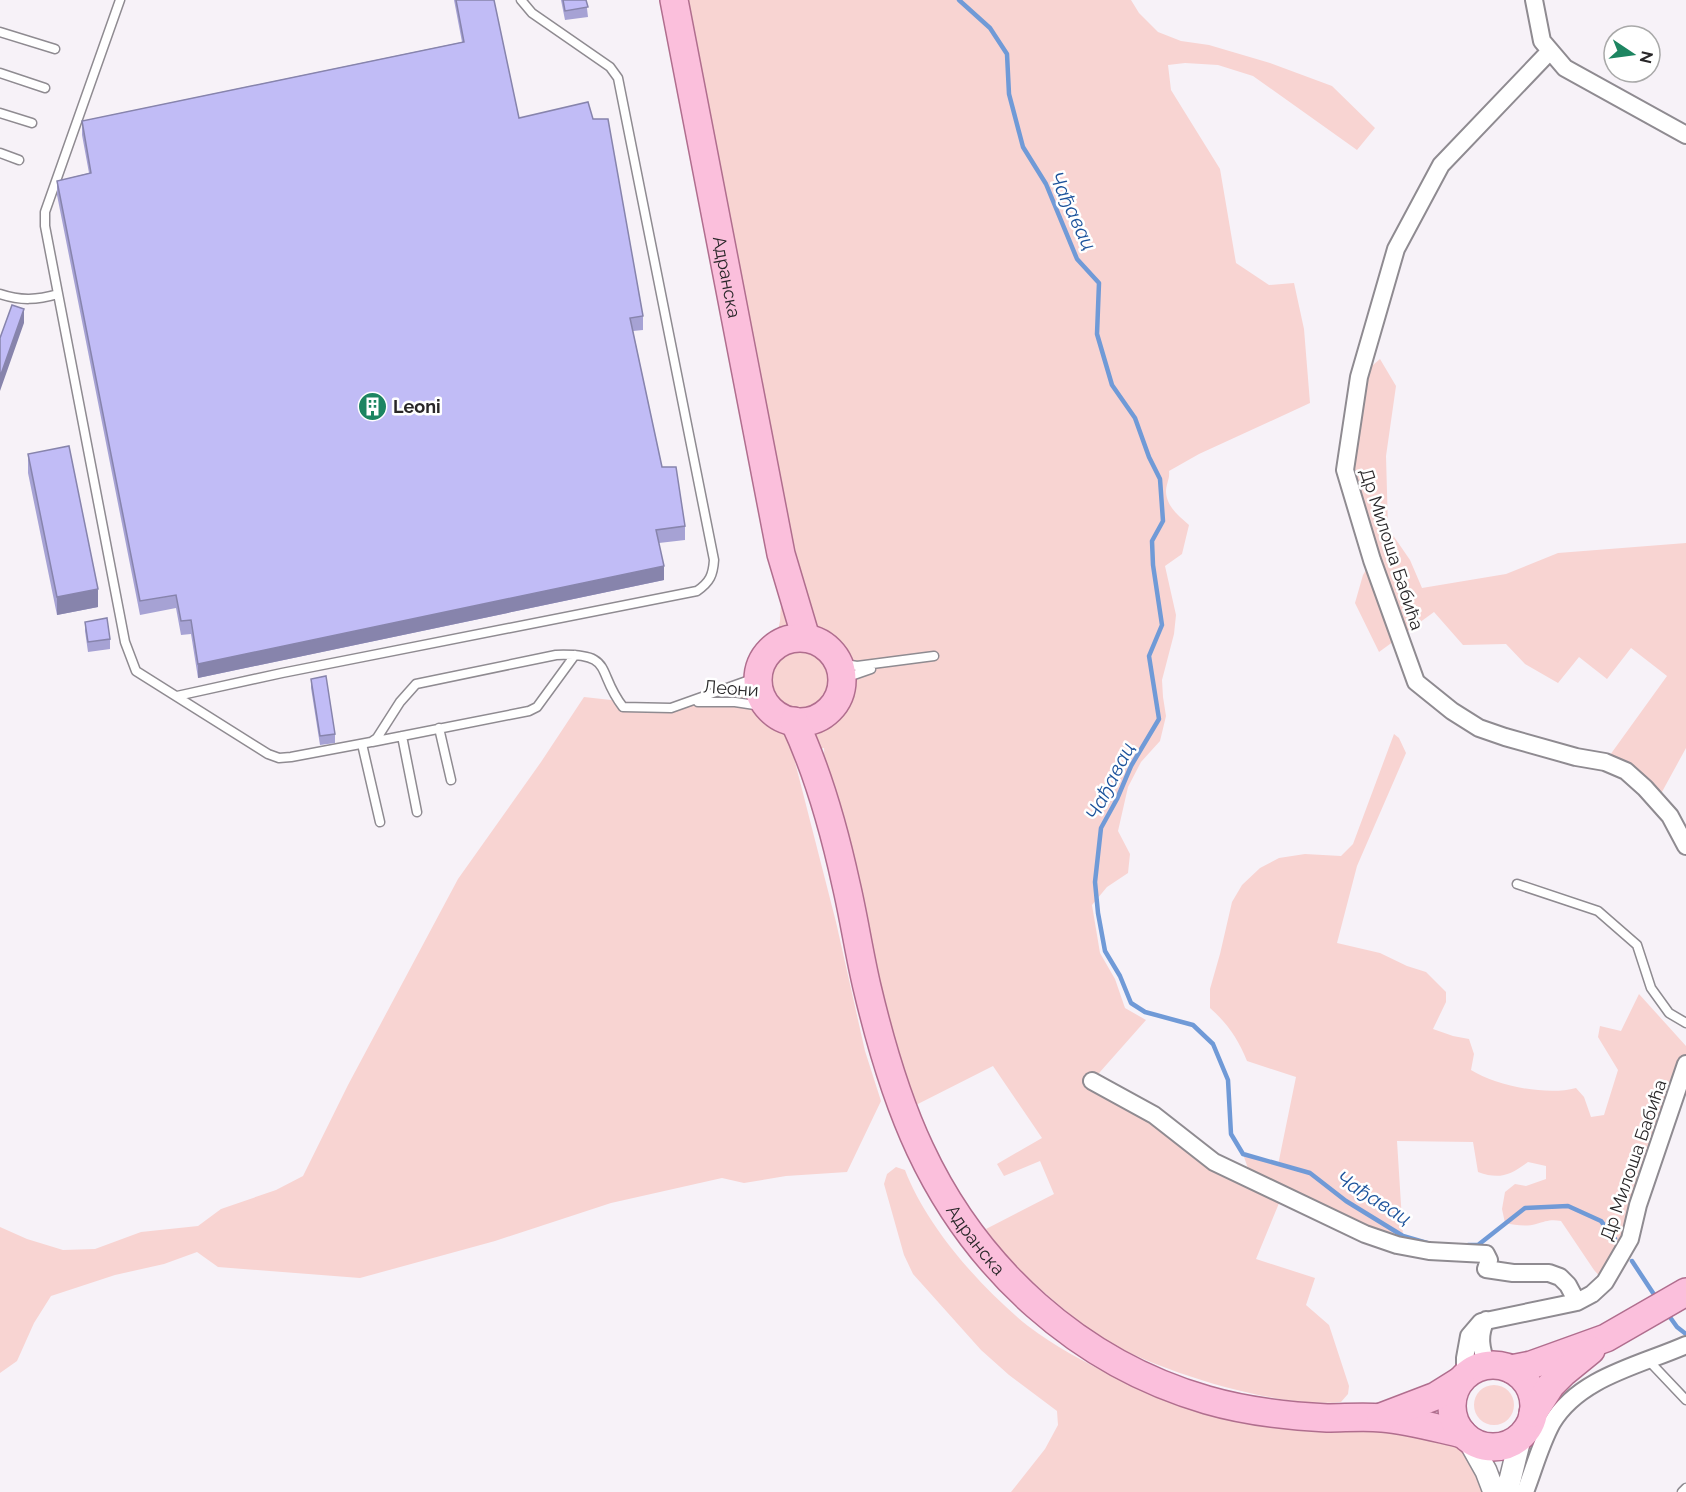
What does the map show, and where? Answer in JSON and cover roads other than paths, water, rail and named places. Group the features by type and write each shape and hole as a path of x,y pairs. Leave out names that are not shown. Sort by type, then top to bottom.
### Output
{"main road":[{"name":"Адранска","path":"674,0 781,554 807,638"},
{"name":"Адранска","path":"776,645 781,611 781,554"},
{"path":"793,638 807,638 828,647 835,656 842,675 842,686 839,696 827,712 815,719 794,721 776,714 768,707 760,691 758,677 761,663 776,645 793,638"},
{"name":"Адранска","path":"825,806 824,739 827,712"},
{"name":"Адранска","path":"794,721 825,806 846,883 867,988 880,1039 904,1111 920,1150 952,1206 990,1258 1014,1285 1056,1324 1092,1349 1167,1386 1225,1405 1277,1414 1329,1418 1381,1417 1466,1436"},
{"name":"Адранска","path":"1381,1417 1436,1396 1481,1372 1531,1365 1606,1338 1681,1295"},
{"name":"Адранска","path":"1527,1424 1551,1385 1606,1338"},
{"path":"1481,1372 1523,1377 1531,1390 1527,1424 1508,1444 1491,1447 1476,1443 1466,1436 1455,1422 1452,1408 1454,1394 1481,1372"}],"street":[{"path":"1534,0 1542,41 1565,68 1686,135"},
{"name":"Др Милоша Бабића","path":"1550,51 1441,165 1396,249 1359,377 1345,470 1372,560 1416,682 1452,711 1479,728 1535,746 1605,762 1626,771 1670,816 1686,846"},
{"name":"Др Милоша Бабића","path":"1486,1320 1577,1302 1592,1294 1605,1282 1630,1239 1638,1205 1686,1064"},
{"path":"1092,1081 1155,1115 1214,1162 1365,1234 1397,1245 1429,1251 1486,1254 1489,1260 1486,1269 1513,1274 1548,1273 1560,1277 1568,1284 1577,1302"},
{"path":"1481,1372 1465,1358 1469,1336 1477,1325 1486,1320"},
{"path":"1481,1372 1481,1337 1486,1320"},
{"path":"1525,1492 1544,1441 1564,1406 1587,1388 1686,1345"},
{"path":"1507,1492 1527,1424"},
{"path":"1466,1436 1486,1471 1494,1492"}],"lane":[{"path":"120,0 45,212 45,226 127,650 136,671 268,754 279,758 291,758 529,711 537,707 575,655"},
{"path":"177,696 697,591 706,585 713,574 714,560 618,78 610,67 532,13 521,0"},
{"path":"0,32 55,49"},
{"path":"0,73 45,88"},
{"path":"0,113 32,123"},
{"path":"0,153 19,160"},
{"path":"0,294 16,299 37,300 58,294"},
{"path":"366,743 377,738 400,702 416,684 556,656 575,655 596,659 623,707 671,708 691,702"},
{"path":"835,656 845,664 857,666 905,661"},
{"path":"842,686 848,677 858,672 934,656"},
{"name":"Леони","path":"691,702 758,677"},
{"name":"Леони","path":"691,702 735,702 768,707"},
{"path":"439,728 451,780"},
{"path":"402,736 417,812"},
{"path":"366,743 380,822"},
{"path":"1517,884 1598,911 1637,945 1652,987 1669,1013 1686,1023"},
{"path":"1648,1361 1686,1400"},
{"path":"1683,1492 1686,1488"}],"waterway":[{"name":"Чађавац","path":"959,0 990,28 1007,54 1009,94 1023,147 1046,184 1077,259 1099,283 1097,334 1112,385 1135,418 1149,457 1160,479 1163,521 1152,541 1153,565 1162,625 1149,656 1159,719 1131,766 1101,828 1095,882 1105,951 1120,976 1131,1003 1145,1012 1193,1025 1213,1044 1228,1080 1231,1134 1243,1154 1310,1173 1346,1201 1403,1236 1427,1243"},
{"name":"Чађавац","path":"1468,1245 1478,1245 1525,1208 1568,1206 1601,1221 1615,1239"},
{"name":"Чађавац","path":"1632,1261 1657,1299"},
{"name":"Чађавац","path":"1667,1313 1677,1327 1686,1334"}],"place":[{"name":"Leoni","path":"372,406"}]}
